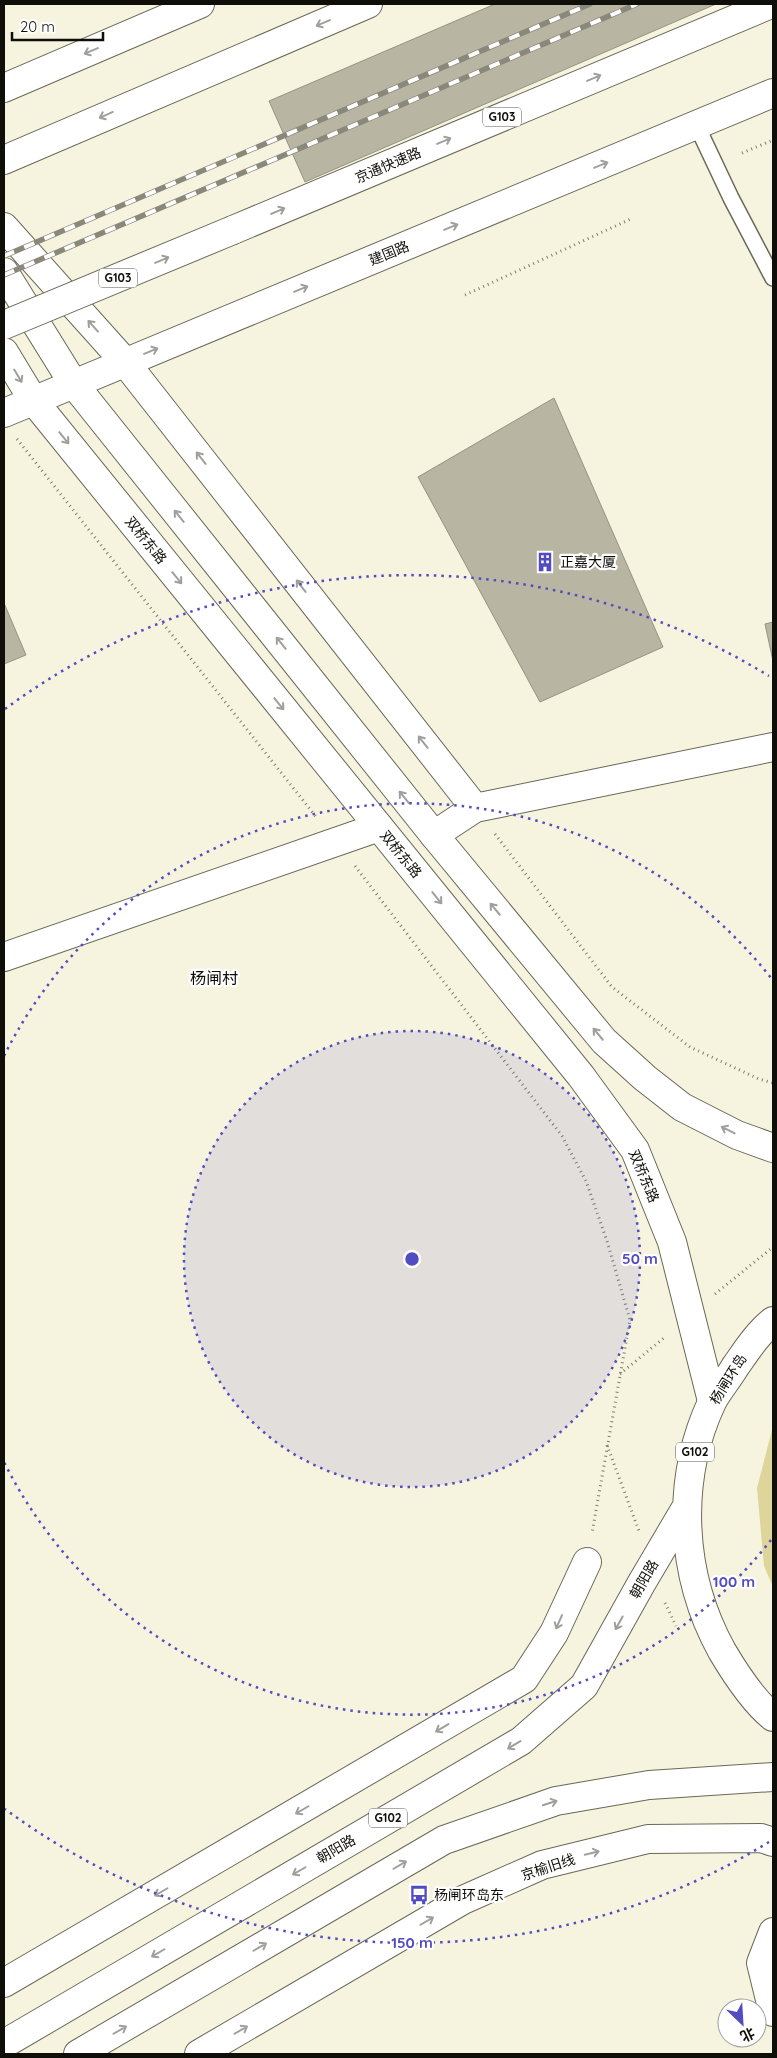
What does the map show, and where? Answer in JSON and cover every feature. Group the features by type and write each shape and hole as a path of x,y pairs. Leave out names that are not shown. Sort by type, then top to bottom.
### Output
{"main road":[{"path":"4,88 200,4"},
{"path":"4,160 368,4"},
{"name":"京通快速路","path":"4,325 771,4"},
{"name":"建国路","path":"4,413 697,126 773,92"},
{"path":"4,227 126,362 474,808"},
{"path":"4,272 73,383 434,835 604,1041 645,1078 682,1106 737,1135 773,1148"},
{"name":"双桥东路","path":"4,352 33,400 581,1076 634,1150 672,1242 712,1402"},
{"path":"434,835 474,808 773,747"},
{"path":"4,957 379,828"},
{"name":"杨闸环岛","path":"687,1506 695,1451 712,1402 759,1332 773,1321"},
{"path":"687,1506 688,1545 695,1586 711,1630 735,1673 773,1717"},
{"name":"朝阳路","path":"4,2044 521,1741 584,1686 640,1584 687,1506"},
{"path":"4,1983 524,1679 554,1633 587,1562"},
{"path":"78,2054 444,1840 556,1801 649,1785 773,1777"},
{"name":"京榆旧线","path":"199,2054 463,1900 542,1866 648,1839 767,1840"},
{"path":"773,1932 761,1963 773,2012"}],"lane":[{"path":"697,126 731,198 773,278"}],"path":[{"path":"742,154 773,140"},
{"path":"465,295 633,218"},
{"path":"474,808 612,987 690,1046 759,1079 773,1083"},
{"path":"587,1562 630,1320"}],"shaded area":[{"path":"773,1426 773,1587 764,1566 757,1488"}],"building":[{"path":"495,4 716,4 305,182 269,101"},
{"name":"正嘉大厦","path":"554,398 663,647 540,702 418,477"},
{"path":"4,603 26,655 4,664"},
{"path":"773,622 773,661 765,624"}],"railway":[{"path":"4,256 590,4"},
{"path":"4,275 637,4"}],"place":[{"name":"正嘉大厦","path":"545,562"},
{"name":"杨闸环岛东","path":"419,1895"}],"district":[{"name":"杨闸村","path":"214,978"}]}
